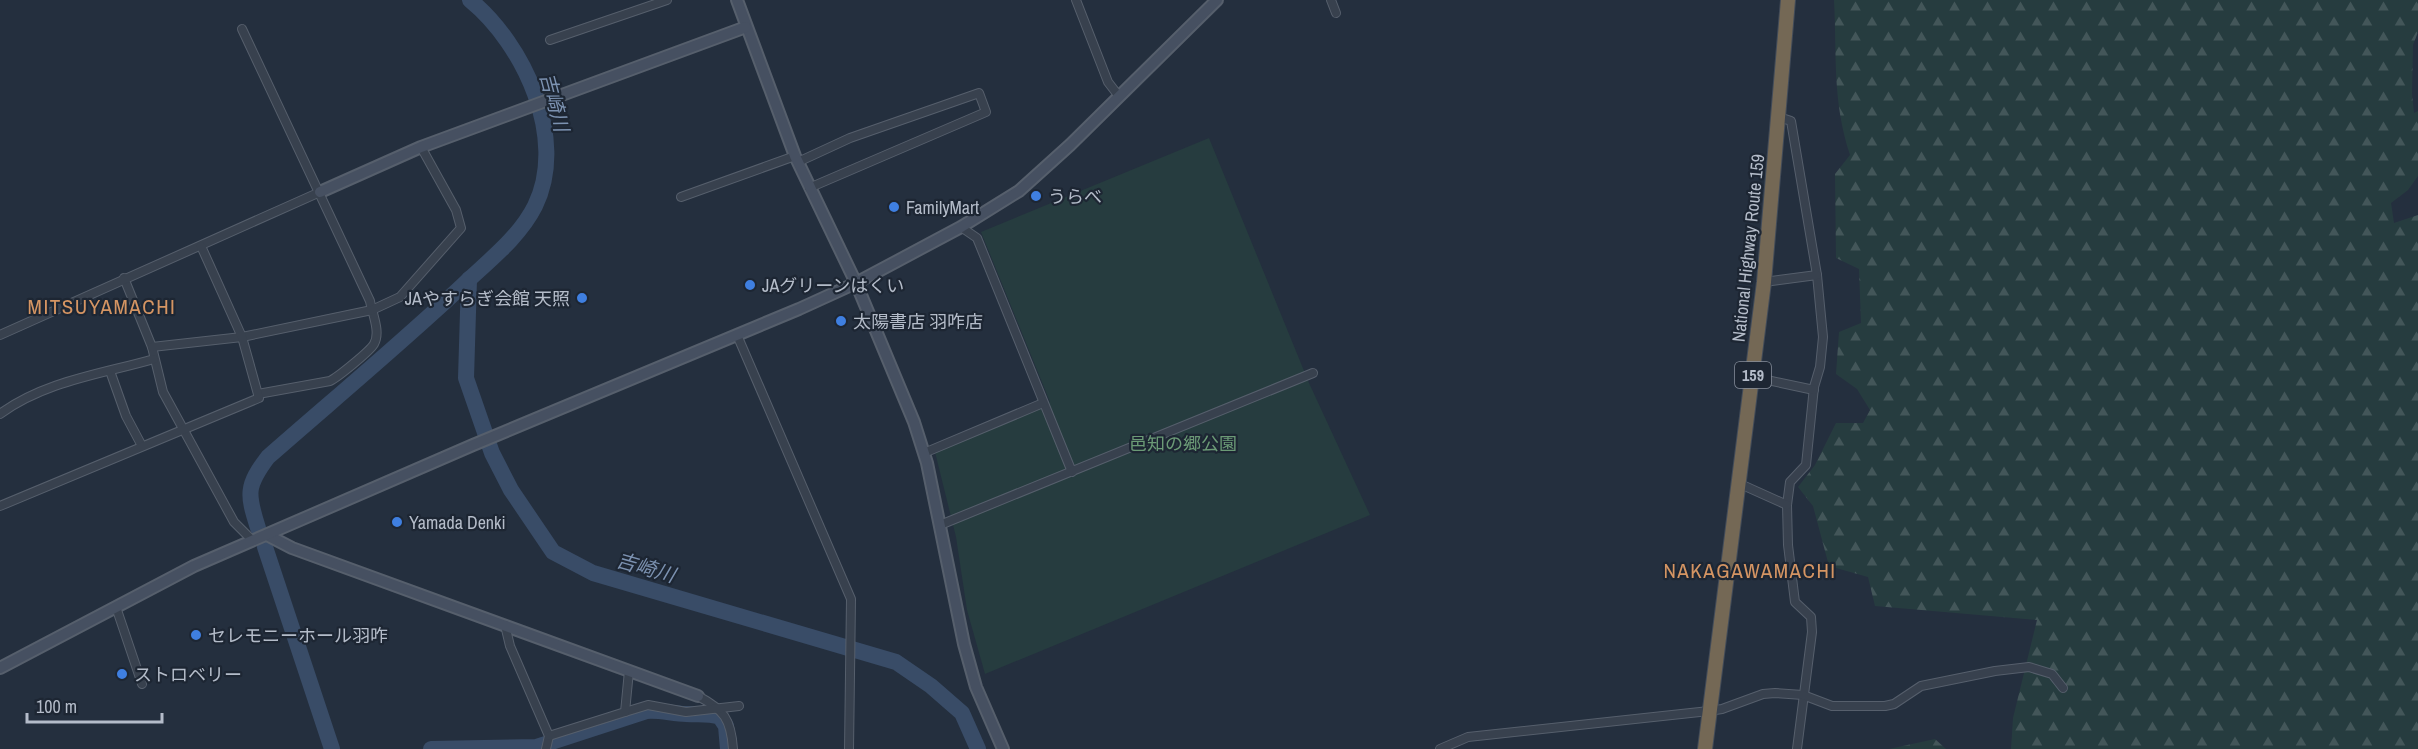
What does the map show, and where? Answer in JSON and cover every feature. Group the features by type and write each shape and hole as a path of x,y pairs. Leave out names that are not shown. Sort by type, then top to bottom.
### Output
{"highway":[{"name":"National Highway Route 159","path":"1705,749 1764,282 1788,0"}],"street":[{"path":"550,40 667,0"},
{"path":"737,0 796,159 856,283 914,422 924,453 964,644 976,687 1003,749"},
{"path":"1076,0 1108,82 1118,95"},
{"path":"0,668 194,566 856,283 961,227 1019,191 1217,0"},
{"path":"1331,0 1336,13"},
{"path":"0,335 421,147 746,27"},
{"path":"242,29 370,301 377,331 374,344 338,377 330,381 258,394"},
{"path":"681,197 796,159 979,93 986,112 809,188"},
{"path":"1779,117 1791,122 1817,275 1823,337 1820,367 1814,390 1806,465 1790,482 1787,505 1788,545 1795,602 1811,617 1812,632 1797,749"},
{"path":"152,347 242,337 372,310 400,297 461,228 456,210 421,147"},
{"path":"961,227 977,238 1072,472"},
{"path":"0,506 259,398 242,337 201,246"},
{"path":"1764,282 1817,275"},
{"path":"124,278 152,347 163,392 234,522 254,541"},
{"path":"737,335 851,600 849,749"},
{"path":"0,414 19,400 46,389 154,358"},
{"path":"110,371 126,416 142,446"},
{"path":"940,525 1313,373"},
{"path":"1753,377 1814,390"},
{"path":"924,453 1043,403"},
{"path":"1738,483 1787,505"},
{"path":"267,536 292,548 699,696 715,705 728,720 733,749"},
{"path":"116,607 142,684"},
{"path":"505,625 510,646 548,743 648,705 686,712 739,706"},
{"path":"1440,749 1468,737 1722,709 1763,694 1803,695 1827,705 1885,706 1894,704 1921,686 2029,667 2052,674 2063,688"},
{"path":"625,712 629,671"}],"green space":[{"path":"1834,0 2418,0 2418,32 2413,45 2412,94 2414,113 2418,111 2418,176 2408,190 2391,203 2394,223 2418,215 2418,749 2011,749 2013,718 2037,620 1875,606 1868,577 1829,566 1813,506 1798,487 1815,465 1836,423 1863,423 1870,410 1857,389 1836,374 1839,332 1861,323 1859,269 1836,258 1835,174 1850,155 1840,115 1836,78"},
{"name":"邑知の郷公園","path":"1209,138 1309,383 1370,515 985,674 967,610 956,537 935,452 1050,402 981,232"},
{"path":"1935,739 1946,749 1889,749"}],"waterway":[{"name":"吉崎川","path":"258,528 252,507 252,483 268,457 492,259 520,229 535,206 544,180 546,152 543,123 535,94 508,41 470,0"},
{"name":"吉崎川","path":"469,279 466,378 492,453 511,490 553,552 593,573 896,662 931,686 962,713 978,749"},
{"name":"吉崎川","path":"265,547 332,749"},
{"name":"吉崎川","path":"431,749 536,747 647,711 720,717 726,726 728,749"}],"place":[{"name":"うらべ","path":"1036,196"},
{"name":"FamilyMart","path":"894,207"},
{"name":"JAグリーンはくい","path":"750,285"},
{"name":"JAやすらぎ会館 天照","path":"582,298"},
{"name":"太陽書店 羽咋店","path":"841,321"},
{"name":"Yamada Denki","path":"397,522"},
{"name":"セレモニーホール羽咋","path":"196,635"},
{"name":"ストロベリー","path":"122,674"}],"district":[{"name":"MITSUYAMACHI","path":"102,306"},
{"name":"NAKAGAWAMACHI","path":"1750,570"}]}
